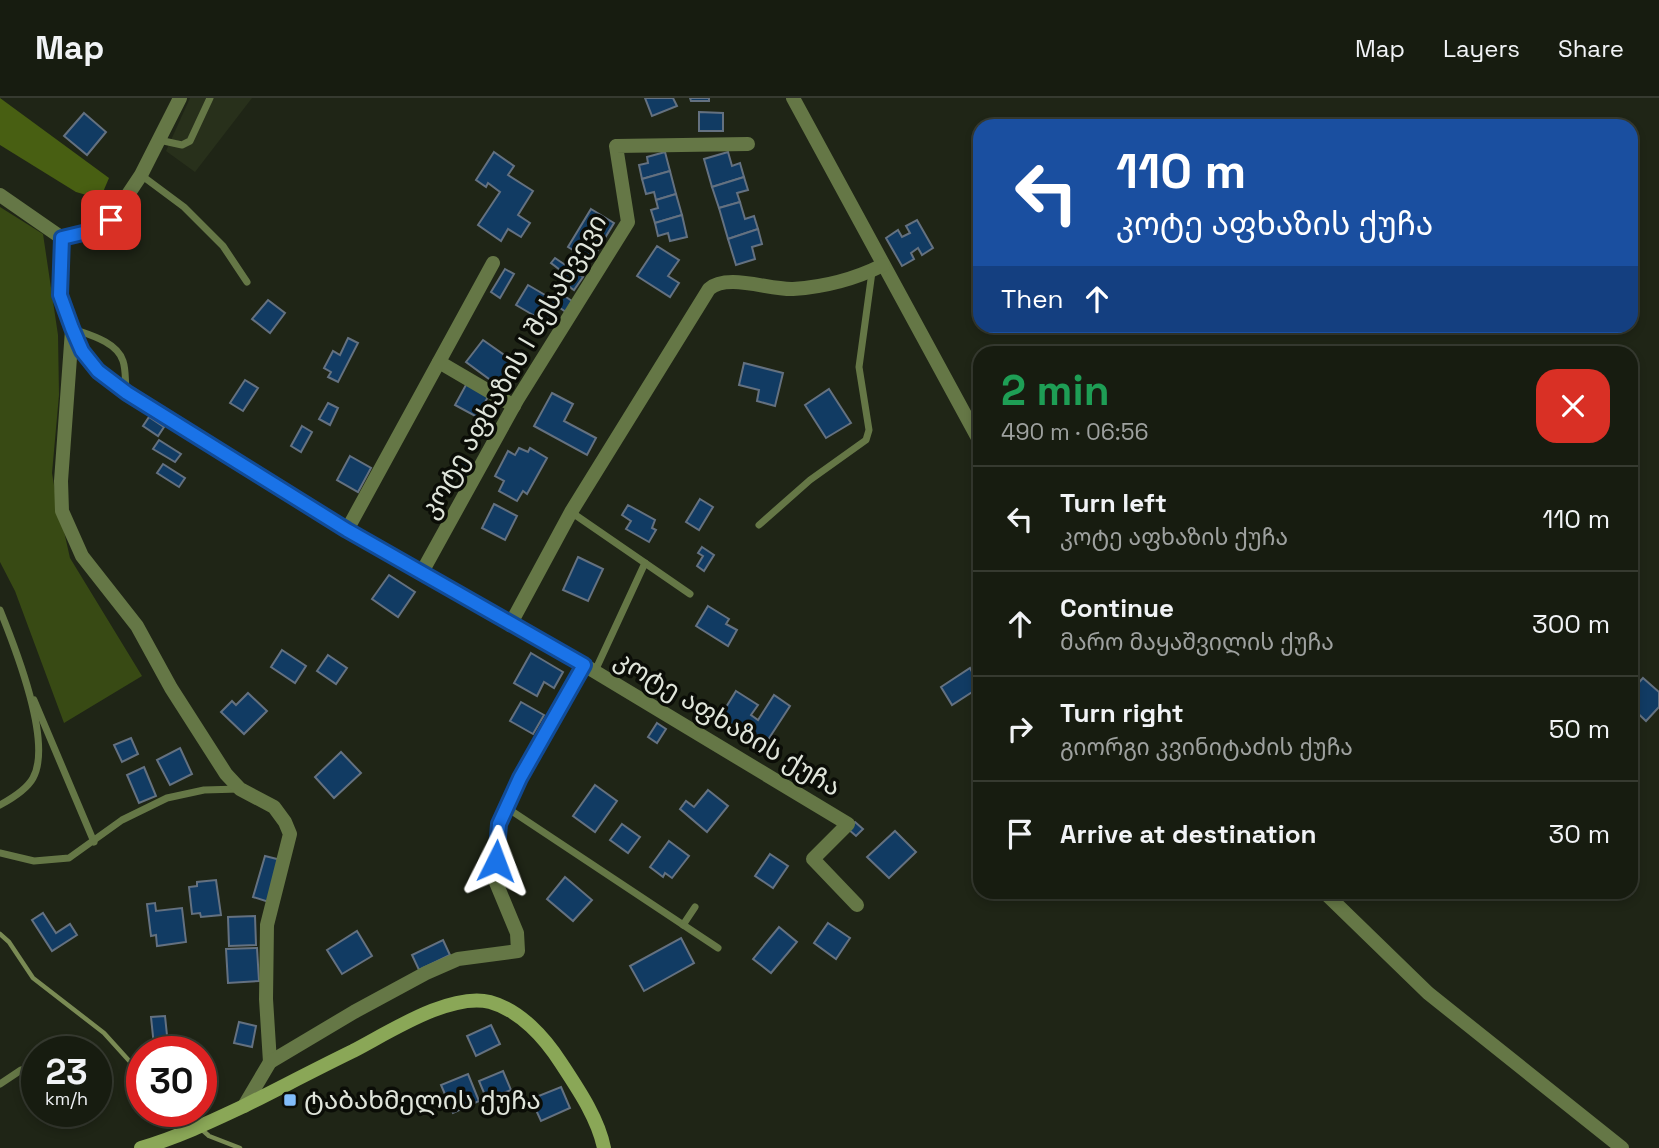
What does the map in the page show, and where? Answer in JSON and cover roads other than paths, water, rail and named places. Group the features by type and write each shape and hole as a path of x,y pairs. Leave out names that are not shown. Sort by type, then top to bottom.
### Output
{"main road":[{"path":"141,1148 168,1144 189,1130 244,1106 415,1018 457,1004 489,1002 508,1010 528,1024 557,1057 583,1097 604,1148"}],"street":[{"path":"0,195 62,238 87,232 111,220 141,175 180,98"},
{"path":"793,98 878,268 973,430"},
{"name":"კოტე აფხაზის I შესახვევი","path":"422,572 514,406 628,222 616,146 748,144"},
{"name":"კოტე აფხაზის ქუჩა","path":"62,238 60,295 82,351 98,371 127,393 347,530 589,668 848,824 813,859 857,905"},
{"path":"347,530 494,263"},
{"path":"510,625 571,512 709,289 726,281 776,290 797,289 828,285 878,268"},
{"path":"72,328 61,481 62,512 82,556 137,626 171,688 226,774 240,789 274,807 290,834 267,925 266,999 270,1062"},
{"path":"439,362 514,406"},
{"path":"244,1106 270,1062 426,972 458,959 518,951 517,933 495,880 499,824 520,778 589,668"},
{"path":"1331,899 1428,993 1622,1148"}],"lane":[{"path":"159,140 186,144 210,98"},
{"path":"141,175 184,207 223,246 247,282"},
{"path":"758,525 810,480 866,440 869,430 859,367 878,268"},
{"path":"72,328 97,338 117,351 124,366 127,393"},
{"path":"571,512 690,594"},
{"path":"589,668 645,563"},
{"path":"0,610 27,683 94,842"},
{"path":"0,805 12,799 33,778 41,749 27,683"},
{"path":"0,853 34,861 69,858 122,820 167,798 204,790 240,789"},
{"path":"506,808 718,948"},
{"path":"683,925 695,907"},
{"path":"0,1084 21,1070"}],"waterway":[{"path":"0,934 9,942 33,978 104,1033 126,1057"},
{"path":"199,1127 209,1136 240,1148"}],"place":[{"name":"ტაბახმელის ქუჩა","path":"290,1100"}]}
